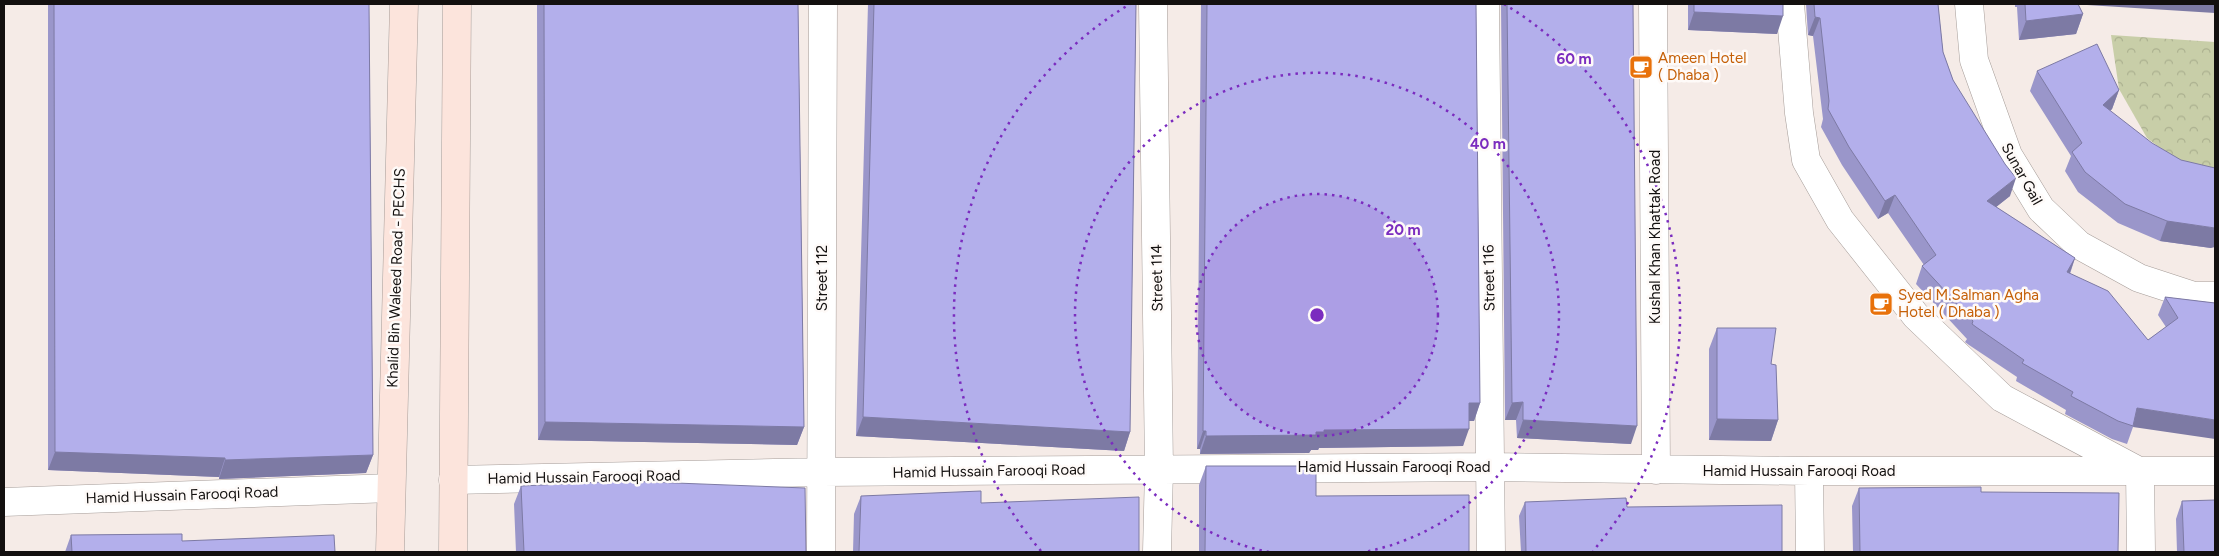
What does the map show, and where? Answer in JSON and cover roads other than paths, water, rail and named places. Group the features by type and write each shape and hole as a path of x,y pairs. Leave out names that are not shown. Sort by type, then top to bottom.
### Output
{"main road":[{"name":"Khalid Bin Waleed Road - PECHS","path":"390,552 404,4"},
{"path":"453,552 457,4"}],"street":[{"name":"Street 112","path":"821,552 822,4"},
{"name":"Street 114","path":"1153,4 1159,469 1157,552"},
{"name":"Street 116","path":"1485,4 1491,552"},
{"name":"Kushal Khan Khattak Road","path":"1653,4 1656,470"},
{"path":"1790,4 1799,113 1806,160 1840,220 1916,316 2002,398 2140,472 2141,552"},
{"name":"Sunar Gail","path":"1970,4 1974,60 1977,69 2008,155 2041,209 2079,245 2139,278 2194,296 2215,296"},
{"name":"Hamid Hussain Farooqi Road","path":"453,480 822,472 1491,466 1656,470 2215,471"},
{"path":"1809,471 1810,552"},
{"name":"Hamid Hussain Farooqi Road","path":"4,502 391,488"}],"place":[{"name":"Ameen Hotel ( Dhaba )","path":"1641,67"},
{"name":"Syed M.Salman Agha Hotel ( Dhaba )","path":"1881,304"}]}
